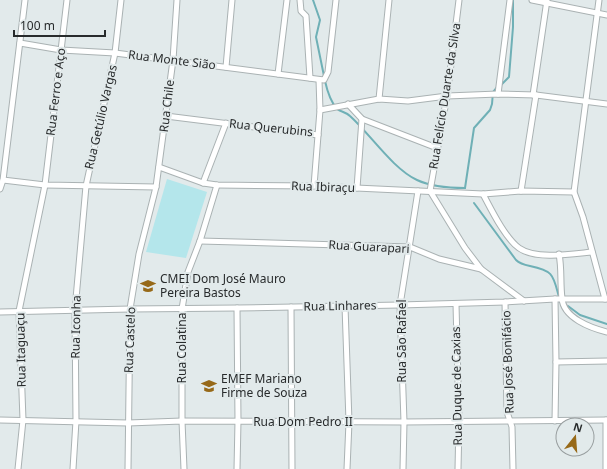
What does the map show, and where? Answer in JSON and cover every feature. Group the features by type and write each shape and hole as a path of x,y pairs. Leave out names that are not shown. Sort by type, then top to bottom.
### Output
{"street":[{"path":"0,189 3,180 25,0"},
{"name":"Rua Ferro e Aço","path":"45,185 67,0"},
{"name":"Rua Getúlio Vargas","path":"86,186 115,53 121,0"},
{"name":"Rua Chile","path":"156,188 173,60 177,0"},
{"path":"226,67 232,0"},
{"path":"278,74 288,0"},
{"path":"300,0 301,11 306,16 310,78"},
{"path":"320,110 322,80 328,72 336,0"},
{"path":"379,99 389,0"},
{"name":"Rua Felício Duarte da Silva","path":"430,191 447,96 459,0"},
{"path":"498,94 510,0"},
{"path":"532,0 547,1 607,15"},
{"path":"599,0 574,192 606,299"},
{"path":"521,191 547,1"},
{"name":"Rua Monte Sião","path":"20,43 61,50 115,53 322,80"},
{"name":"Rua Querubins","path":"166,116 318,134 320,110 379,99 408,101 447,96 498,94 534,95 607,104"},
{"path":"348,104 362,119 438,148"},
{"path":"357,188 362,119"},
{"path":"203,183 226,123"},
{"path":"314,186 318,134"},
{"name":"Rua Ibiraçu","path":"159,167 203,183 217,185 314,186 483,194 521,191 574,192"},
{"path":"3,180 45,185 156,188"},
{"name":"Rua Itaguaçu","path":"18,469 23,420 19,311 45,185"},
{"name":"Rua Colatina","path":"184,469 182,421 182,309 188,272 200,241 217,185"},
{"name":"Rua Iconha","path":"73,469 76,421 75,310 86,186"},
{"name":"Rua Castelo","path":"128,469 130,309 139,254 156,188"},
{"name":"Rua São Rafael","path":"403,469 404,422 400,305 418,190"},
{"path":"430,191 465,248 481,270"},
{"path":"483,194 495,216 517,247 530,253 559,254 592,252"},
{"name":"Rua Guarapari","path":"200,241 410,248 439,259 481,270 524,301"},
{"path":"559,254 561,263 562,300 567,310 581,322 607,332"},
{"path":"555,299 555,417"},
{"name":"Rua Linhares","path":"0,312 456,304 555,299 606,299"},
{"name":"Rua José Bonifácio","path":"505,302 507,412 511,421 513,434 512,469"},
{"name":"Rua Duque de Caxias","path":"456,304 459,422 458,469"},
{"path":"345,306 349,422 348,469"},
{"path":"291,307 292,469"},
{"path":"237,308 237,469"},
{"path":"556,362 607,360"},
{"name":"Rua Dom Pedro II","path":"0,420 128,422 555,421"},
{"name":"Rua Dom Pedro II","path":"595,420 607,420"},
{"path":"606,469 607,420"}],"shaded area":[{"path":"167,179 207,192 186,258 146,252"}],"waterway":[{"path":"313,0 320,20 316,37 324,76"},
{"path":"501,85 509,77 513,27 513,0"},
{"path":"325,81 328,92 337,109 347,114 358,123 391,160 408,175 434,186 465,188"},
{"path":"465,188 474,128 490,110 493,92 497,87"},
{"path":"474,203 516,260 523,264 544,270 551,275 554,279 559,297"},
{"path":"568,306 580,315 607,324"}],"place":[{"name":"CMEI Dom José Mauro Pereira Bastos","path":"148,286"},
{"name":"EMEF Mariano Firme de Souza","path":"209,386"}]}
